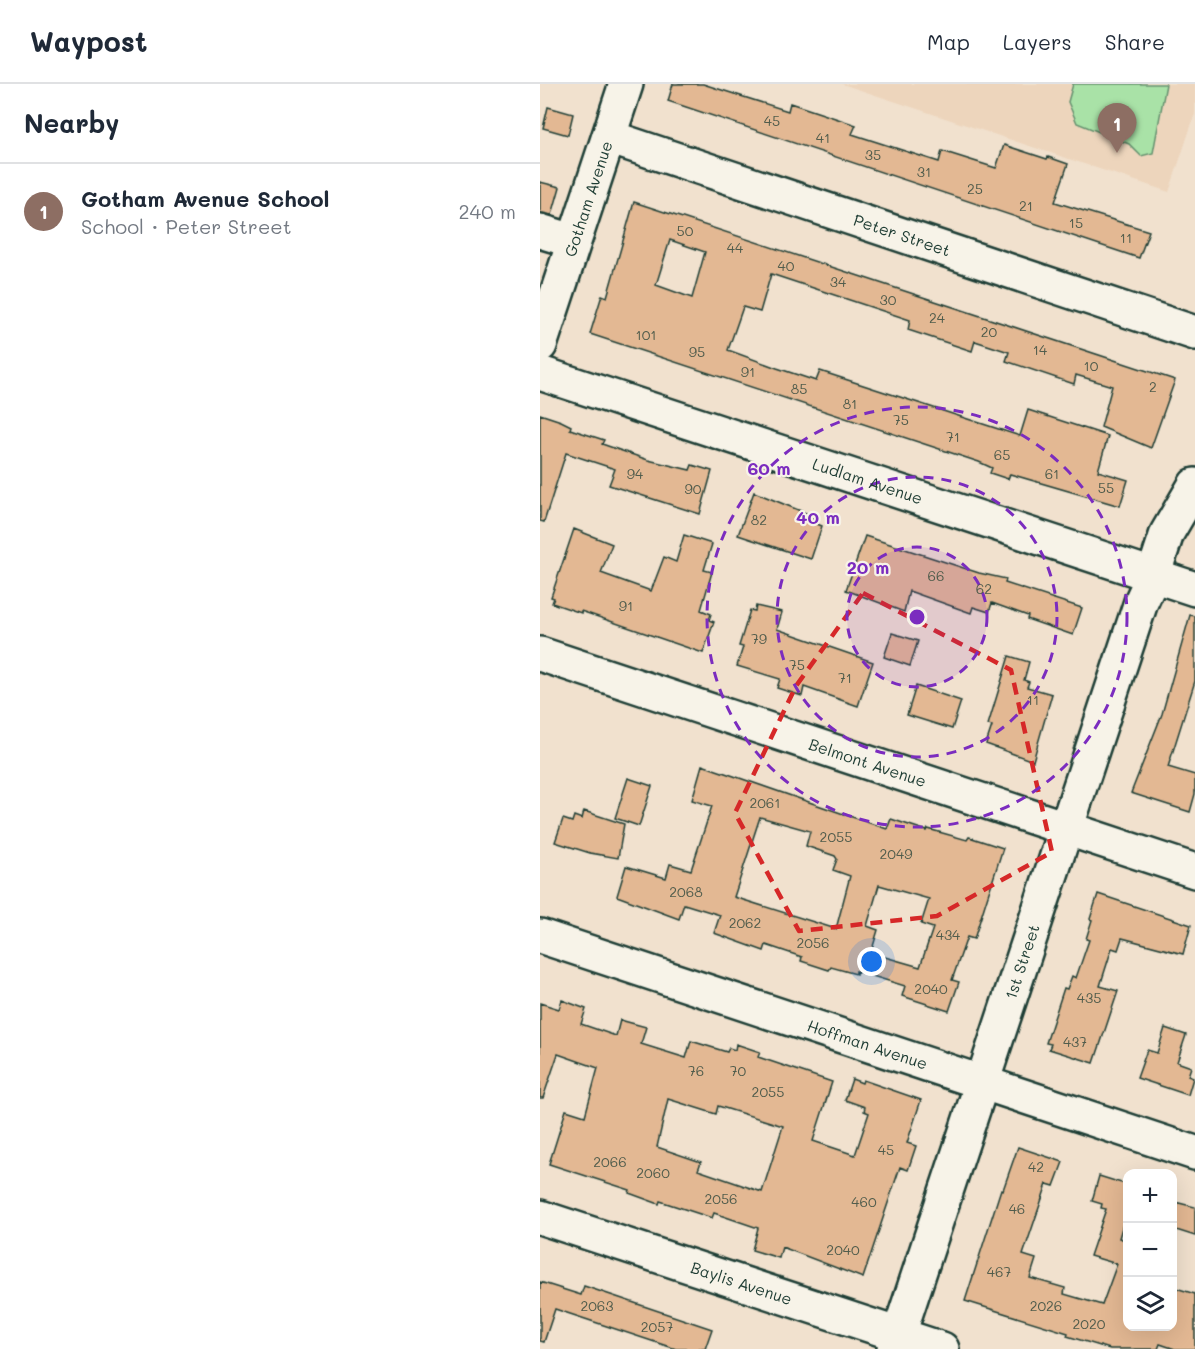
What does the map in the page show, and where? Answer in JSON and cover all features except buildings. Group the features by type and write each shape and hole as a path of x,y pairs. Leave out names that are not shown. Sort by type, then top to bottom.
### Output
{"street":[{"name":"Gotham Avenue","path":"540,345 626,84"},
{"name":"Peter Street","path":"609,137 1195,333"},
{"path":"540,231 573,241"},
{"name":"Ludlam Avenue","path":"540,373 1195,589"},
{"name":"1st Street","path":"896,1342 1141,602 1153,576 1167,533 1195,485"},
{"name":"Belmont Avenue","path":"540,654 1195,871"},
{"name":"Hoffman Avenue","path":"540,936 1195,1153"},
{"name":"Baylis Avenue","path":"540,1216 896,1342 942,1349"}],"highlighted area":[{"path":"863,593 1011,670 1052,852 937,916 799,931 735,813 796,686"}],"shaded area":[{"path":"842,84 1195,84 1195,114 1169,192"}],"green space":[{"path":"1073,84 1166,84 1153,153 1141,156 1129,144 1077,123 1068,102"}],"place":[{"name":"Gotham Avenue School","path":"1117,153"}]}
